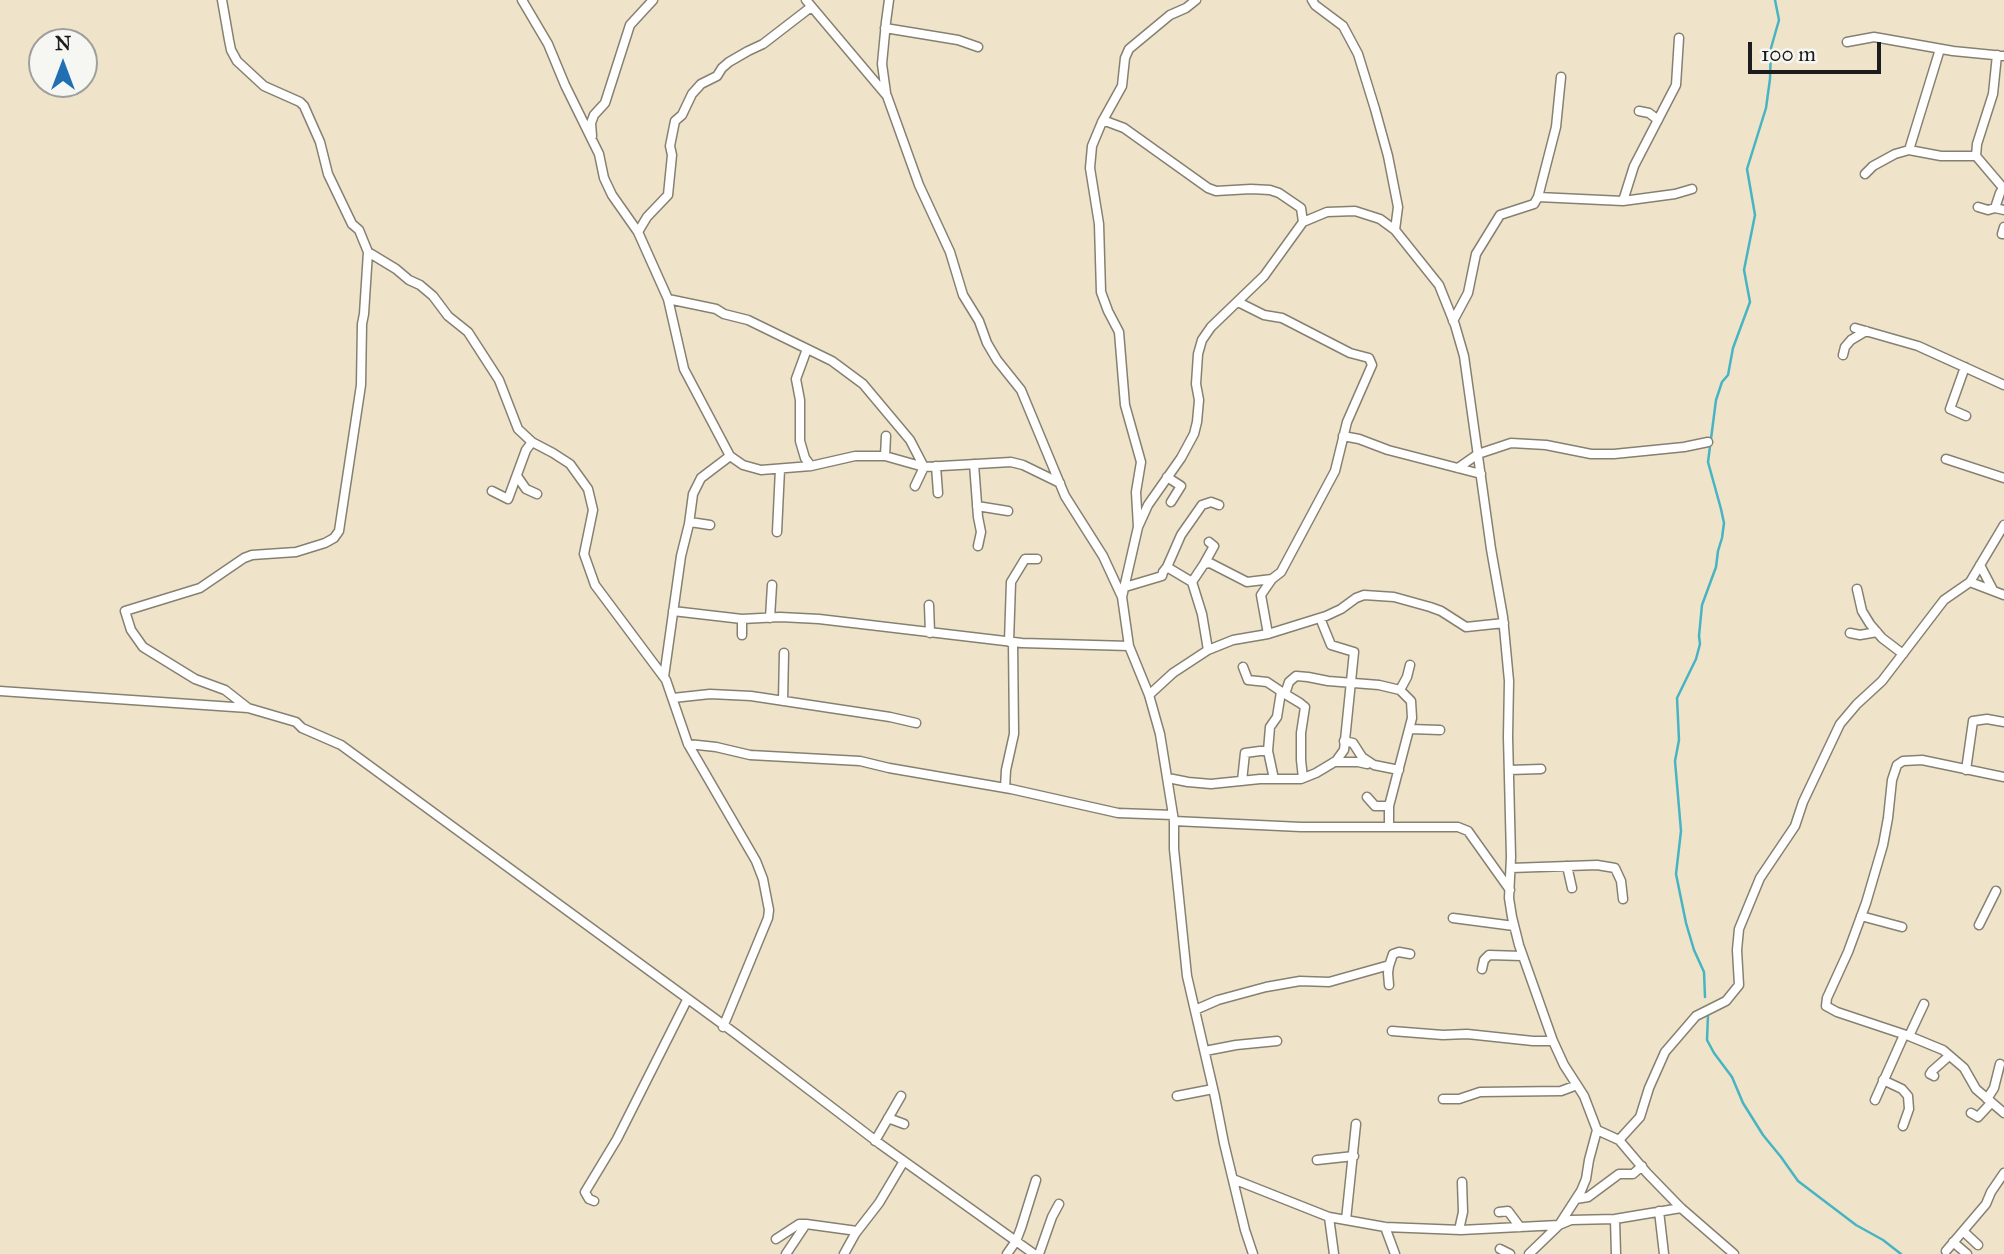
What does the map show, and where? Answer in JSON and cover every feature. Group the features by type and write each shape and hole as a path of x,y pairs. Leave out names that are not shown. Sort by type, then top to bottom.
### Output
{"street":[{"path":"222,0 229,40 237,61 264,86 304,106 320,142 328,174 341,205 352,224 359,230 368,252 362,324 361,385 339,531 325,543 296,552 252,555 200,589 125,611 131,630 143,646 195,679 225,690 248,708"},
{"path":"522,0 548,44 599,154 604,178 612,195 638,232 668,299 684,369 730,456 743,465 761,470 811,466 855,456 884,456 924,467 1011,462 1060,483"},
{"path":"592,139 591,123 594,115 605,103 630,25 653,0"},
{"path":"887,96 882,64 889,0"},
{"path":"1138,527 1136,492 1140,462 1125,405 1119,332 1101,292 1099,223 1090,168 1092,146 1102,121 1122,86 1125,58 1129,49 1170,15 1196,0"},
{"path":"1312,0 1343,26 1358,54 1388,156 1398,207 1395,230"},
{"path":"638,232 668,195 672,155 670,146 675,121 682,115 692,94 701,84 717,76 729,62 763,44 808,3 887,96 919,185 950,253 963,295 979,321 997,360 1021,390 1060,483 1103,556 1122,597 1129,646 1149,695 1160,734 1173,818 1187,976 1224,1143 1253,1254"},
{"path":"885,28 958,40 978,47"},
{"path":"1847,42 1874,37 1940,49 2001,56 1976,156 2003,189 2000,193 2000,209 1978,208"},
{"path":"1623,201 1634,166 1676,85 1679,38"},
{"path":"1909,150 1940,49"},
{"path":"1453,321 1468,293 1476,254 1500,215 1534,204 1538,197 1556,127 1561,77"},
{"path":"1639,111 1649,113 1658,120"},
{"path":"1102,121 1124,128 1208,188 1216,191 1251,188 1279,193 1301,208 1303,222"},
{"path":"1865,174 1873,166 1895,154 1909,150 1941,156 1976,156"},
{"path":"1538,197 1623,201 1692,189"},
{"path":"1122,597 1138,527 1148,505 1187,449 1197,422 1199,400 1196,384 1202,340 1211,327 1264,276 1303,222 1327,212 1355,211 1380,219 1395,230 1439,285 1464,356 1504,624 1509,681 1510,890 1514,926 1553,1041 1584,1096 1597,1130 1586,1179 1576,1199 1559,1225 1529,1254"},
{"path":"2004,227 2004,234"},
{"path":"368,252 396,269 408,280 420,285 433,296 448,316 468,332 499,380 519,429 532,442 570,464 588,489 593,510 584,554 595,585 664,677 688,744 756,861 763,879 769,910 763,933 723,1027"},
{"path":"668,299 716,309 724,314 748,320 832,361 863,384 910,440 924,467"},
{"path":"1238,302 1264,315 1282,318 1350,353 1369,358 1372,365 1347,422 1335,471 1281,572 1272,579 1261,595 1268,634"},
{"path":"1855,328 1917,346 2004,385"},
{"path":"1843,355 1851,340 1866,331"},
{"path":"807,349 796,379 800,400 800,441 805,458 811,466"},
{"path":"1965,367 1950,409 1966,416"},
{"path":"884,456 886,436"},
{"path":"1343,436 1481,474"},
{"path":"492,491 508,499 526,450 532,442"},
{"path":"1458,468 1478,454 1511,443 1546,445 1591,454 1614,454 1708,442"},
{"path":"664,677 681,556 690,522 693,494 701,478 730,456"},
{"path":"1946,459 2004,478"},
{"path":"974,464 981,533 978,545"},
{"path":"936,466 938,493"},
{"path":"915,486 924,467"},
{"path":"777,532 780,469"},
{"path":"517,476 526,489 537,494"},
{"path":"1167,477 1181,486 1171,502"},
{"path":"1125,587 1161,576 1181,535 1202,505 1212,502 1219,505"},
{"path":"977,506 1009,511"},
{"path":"690,522 710,524"},
{"path":"1619,1140 1640,1117 1665,1052 1696,1016 1726,1001 1739,985 1739,929 1760,878 1795,826 1803,802 1840,724 1882,681 1944,600 1970,582 2004,525"},
{"path":"1192,582 1214,546 1209,542"},
{"path":"1005,788 1006,769 1014,734 1011,582 1025,559 1037,559"},
{"path":"1204,564 1210,563 1247,582 1272,579"},
{"path":"1980,565 1993,590"},
{"path":"1167,567 1192,582 1202,614 1208,650"},
{"path":"1970,582 2004,595"},
{"path":"770,618 772,585"},
{"path":"1857,589 1862,611 1877,632 1903,654"},
{"path":"1149,695 1173,673 1208,650 1233,640 1268,634 1320,618 1364,595 1394,597 1430,607 1466,627 1504,624"},
{"path":"929,605 930,633"},
{"path":"673,611 742,619 819,620 1011,642 1129,646"},
{"path":"1168,778 1211,784 1303,778 1334,762 1344,750 1353,652 1331,645 1320,618"},
{"path":"742,619 742,635"},
{"path":"1850,633 1860,635 1877,632"},
{"path":"783,701 784,653"},
{"path":"1400,690 1410,665"},
{"path":"1243,667 1248,680 1267,682 1305,707 1301,746 1303,778"},
{"path":"1274,779 1268,751 1270,727 1277,717 1283,693 1289,682 1296,677 1380,685 1400,690 1411,701 1412,718 1390,806 1389,826"},
{"path":"0,691 248,708 296,722 302,728 341,745 746,1042 875,1141 1037,1254 1059,1204"},
{"path":"673,698 710,694 751,696 916,723"},
{"path":"1966,770 1973,721 1987,719 2004,722"},
{"path":"1410,729 1440,730"},
{"path":"1344,741 1353,743 1362,757 1374,765"},
{"path":"688,744 750,755 860,761 1005,788 1118,813 1301,827 1458,827 1468,831 1510,890"},
{"path":"1242,781 1245,753 1268,751"},
{"path":"2004,777 1922,760 1903,761 1897,765 1892,780 1883,845 1861,916 1826,1006 1943,1050 1964,1068 1976,1090 2004,1113"},
{"path":"1334,762 1358,762 1399,770"},
{"path":"1509,770 1541,769"},
{"path":"1367,797 1375,806 1390,806"},
{"path":"1511,868 1597,865 1615,868 1621,881 1623,899"},
{"path":"1567,866 1573,888"},
{"path":"1979,925 1996,891"},
{"path":"1861,916 1902,927"},
{"path":"1453,918 1514,926"},
{"path":"1389,985 1388,973 1394,954 1410,954"},
{"path":"1482,969 1484,960 1489,955 1522,956"},
{"path":"1195,1010 1218,1000 1266,988 1300,981 1329,982 1390,967"},
{"path":"594,1201 589,1199 585,1192 617,1139 687,1000"},
{"path":"1875,1100 1924,1004"},
{"path":"1392,1031 1553,1041"},
{"path":"1205,1051 1277,1041"},
{"path":"1934,1076 1930,1074 1932,1071 1950,1056"},
{"path":"1971,1113 1978,1117 1989,1101 2000,1064"},
{"path":"1883,1080 1902,1089 1908,1096 1909,1109 1903,1126"},
{"path":"1443,1099 1458,1099 1480,1092 1561,1091 1577,1085"},
{"path":"1177,1096 1213,1089"},
{"path":"875,1141 901,1096"},
{"path":"888,1118 904,1124"},
{"path":"1346,1220 1356,1124"},
{"path":"1597,1130 1619,1140 1681,1208 1734,1254"},
{"path":"1317,1160 1353,1156"},
{"path":"844,1254 904,1161"},
{"path":"1576,1199 1588,1197 1619,1174 1633,1174 1642,1166"},
{"path":"1946,1251 1986,1204 2004,1173"},
{"path":"1233,1179 1329,1217 1385,1227 1459,1230 1559,1225 1572,1220 1615,1219 1681,1208"},
{"path":"1007,1254 1016,1241 1036,1180"},
{"path":"1459,1230 1463,1212 1462,1182"},
{"path":"1499,1212 1508,1211 1520,1227"},
{"path":"1659,1211 1664,1254"},
{"path":"1329,1217 1334,1254"},
{"path":"1615,1219 1616,1254"},
{"path":"776,1239 799,1224 858,1231"},
{"path":"786,1254 806,1224"},
{"path":"1385,1227 1395,1254"},
{"path":"1963,1231 1978,1245"},
{"path":"1953,1242 1967,1254"},
{"path":"1500,1249 1510,1254"}],"waterway":[{"path":"1705,997 1704,972 1686,923 1676,874 1681,831 1675,761 1679,740 1677,698 1696,659 1700,644 1702,605 1716,567 1722,538 1724,523 1708,462 1716,400 1722,382 1728,375 1733,348 1750,302 1744,270 1755,215 1747,169 1766,108 1771,48 1779,20 1775,0"},
{"path":"1708,1015 1707,1040 1714,1053 1732,1077 1743,1103 1763,1135 1798,1181 1856,1225 1901,1254"}]}
